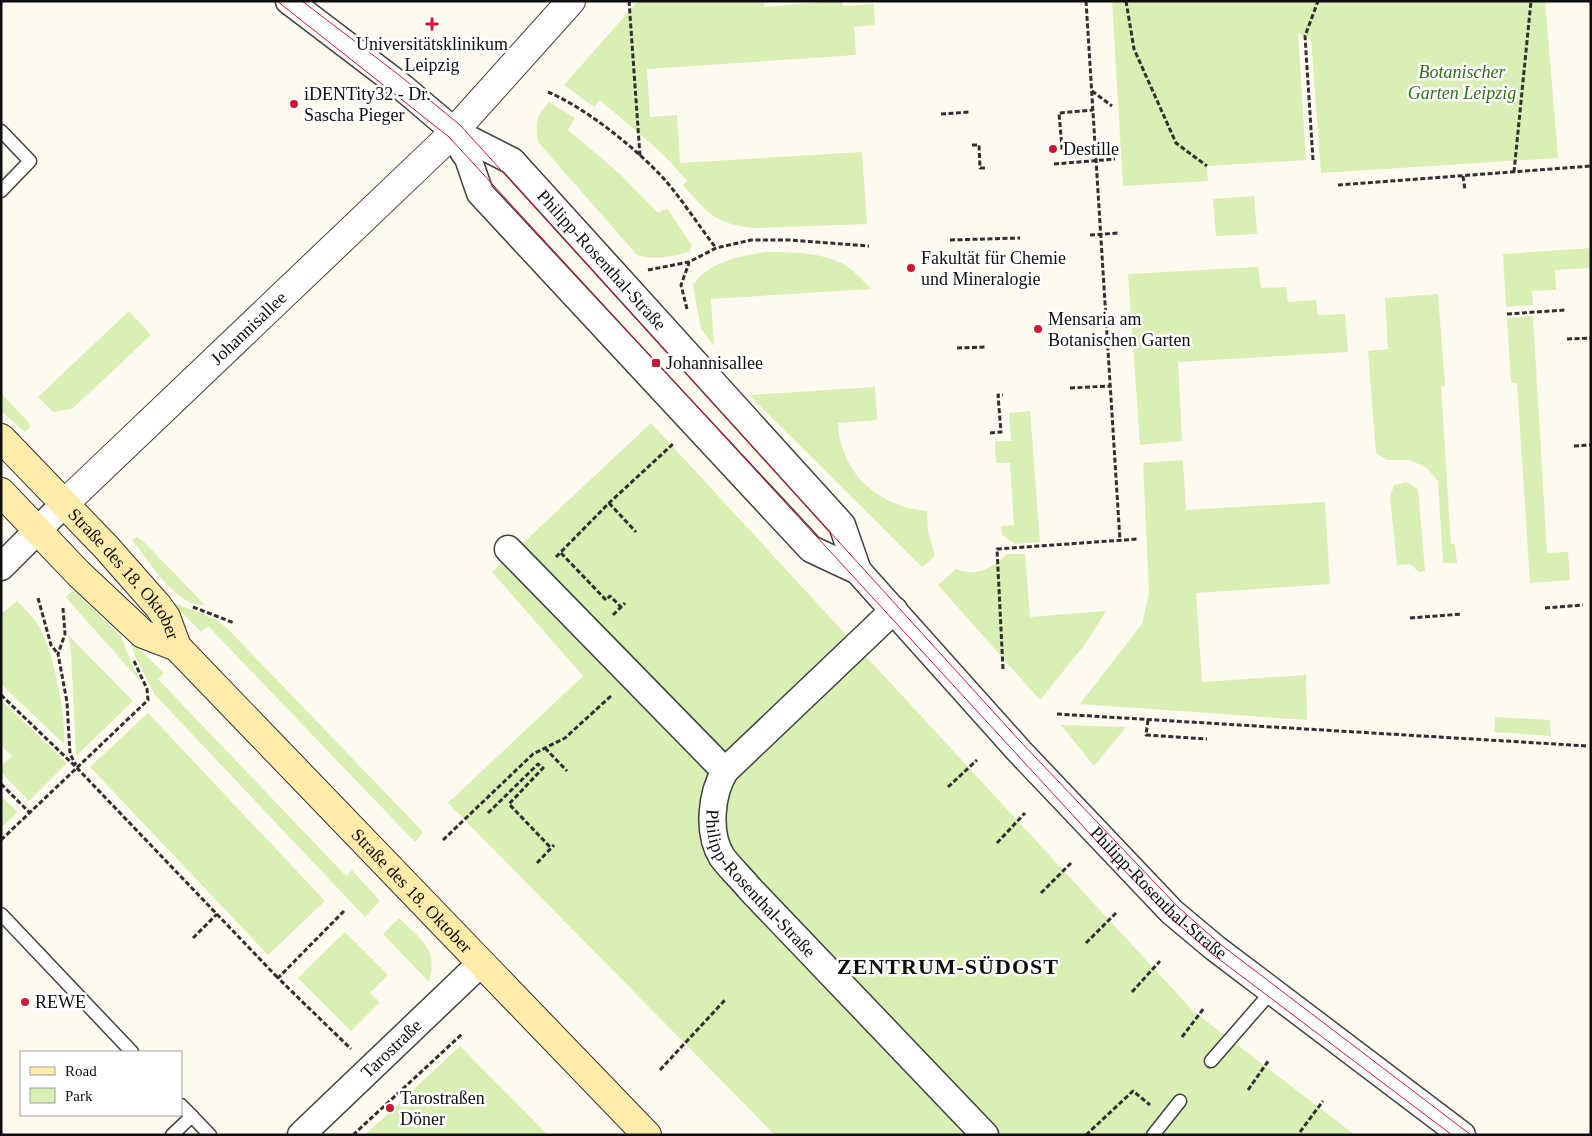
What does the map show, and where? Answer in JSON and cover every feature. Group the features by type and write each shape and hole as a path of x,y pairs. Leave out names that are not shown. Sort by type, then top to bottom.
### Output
{"main road":[{"name":"Straße des 18. Oktober","path":"1,438 158,606 166,617 177,647 647,1135"},
{"name":"Straße des 18. Oktober","path":"1,492 79,574 143,634 177,647"}],"street":[{"name":"Philipp-Rosenthal-Straße","path":"289,1 402,87 454,132 512,161 842,525 858,571"},
{"name":"Johannisallee","path":"64,504 454,132 571,1"},
{"name":"Philipp-Rosenthal-Straße","path":"454,132 468,158 480,193 811,549 858,571 1020,752 1172,912 1272,991 1462,1135"},
{"name":"Straße des 18. Oktober","path":"1,567 64,504"},
{"path":"508,549 630,676 725,771"},
{"name":"Philipp-Rosenthal-Straße","path":"894,610 725,771 718,782 713,805 713,833 722,856 985,1135"},
{"name":"Tarostraße","path":"301,1135 482,963"}],"lane":[{"path":"1,131 30,161 1,191"},
{"path":"1,914 131,1051"},
{"path":"1212,1061 1272,991"},
{"path":"1153,1135 1180,1101"},
{"path":"182,1106 210,1135"},
{"path":"172,1135 192,1116"}],"path":[{"path":"629,1 640,157"},
{"path":"1086,1 1120,541"},
{"path":"1126,1 1134,49 1176,143 1207,166"},
{"path":"1313,160 1304,36 1318,1"},
{"path":"1514,172 1531,1"},
{"path":"1092,90 1112,106"},
{"path":"548,92 566,100 640,157 665,180 716,248"},
{"path":"1053,149 1062,148 1059,113 1093,110"},
{"path":"941,114 970,112"},
{"path":"972,145 979,145 980,168 985,168"},
{"path":"1054,164 1115,159"},
{"path":"1338,185 1591,166"},
{"path":"1463,176 1464,190"},
{"path":"1090,235 1119,233"},
{"path":"950,240 1020,238"},
{"path":"640,271 689,262 716,248 751,240 789,240 869,246"},
{"path":"688,313 681,285 689,262"},
{"path":"1506,314 1565,310"},
{"path":"1567,339 1591,338"},
{"path":"957,348 985,347"},
{"path":"1070,388 1110,386"},
{"path":"990,433 1001,432 998,395 1003,395"},
{"path":"537,579 609,503 682,436"},
{"path":"1574,446 1591,445"},
{"path":"609,503 636,532"},
{"path":"1003,669 997,549 1138,539"},
{"path":"561,553 606,600 610,596 621,607"},
{"path":"38,598 51,645 58,654 67,702 70,754 77,768"},
{"path":"614,614 625,603"},
{"path":"1545,608 1583,605"},
{"path":"58,654 65,634 63,608"},
{"path":"1410,618 1462,614"},
{"path":"443,840 533,754 565,738 630,676"},
{"path":"1,695 77,768 278,978 370,1069"},
{"path":"1,840 148,700"},
{"path":"1057,714 1588,746"},
{"path":"1148,720 1146,735 1207,739"},
{"path":"545,748 567,771"},
{"path":"948,787 977,760"},
{"path":"488,813 538,764 543,768 509,804 551,848"},
{"path":"1,784 30,813"},
{"path":"997,843 1026,813"},
{"path":"537,863 554,845"},
{"path":"1041,893 1071,863"},
{"path":"278,978 344,911"},
{"path":"1086,943 1116,913"},
{"path":"193,938 217,914"},
{"path":"1132,992 1160,961"},
{"path":"660,1070 725,1000"},
{"path":"1182,1037 1204,1008"},
{"path":"353,1135 462,1034"},
{"path":"1248,1090 1269,1060"},
{"path":"1086,1135 1133,1091 1165,1119"},
{"path":"1300,1132 1323,1101"}],"green space":[{"path":"638,1 764,1 764,7 836,1 842,1 843,6 874,4 875,25 854,27 856,55 647,69 650,117 677,115 680,163 862,152 867,224 756,228 722,221 707,211 683,185 687,181 663,154 600,100 594,107 564,85"},
{"name":"Botanischer Garten Leipzig","path":"1112,1 1545,1 1558,158 1321,173 1311,40 1298,33 1306,160 1207,166 1208,181 1123,186"},
{"path":"549,102 575,118 568,130 620,174 658,213 667,208 692,246 689,252 663,257 637,255 538,142 538,120 541,112"},
{"path":"1254,196 1257,234 1216,236 1213,199"},
{"path":"1591,248 1591,278 1590,268 1555,270 1556,290 1532,291 1533,305 1506,307 1503,254"},
{"path":"766,252 822,256 843,264 852,270 871,289 711,299 714,346 701,329 693,285 707,271 725,261"},
{"path":"1258,267 1261,288 1286,287 1288,302 1316,300 1318,315 1345,314 1348,352 1178,362 1182,441 1140,445 1128,274"},
{"path":"1438,294 1445,386 1441,387 1451,544 1455,544 1457,563 1443,563 1438,481 1427,468 1410,460 1387,460 1376,453 1368,351 1388,349 1385,298"},
{"path":"129,311 151,335 72,409 53,412 38,397"},
{"path":"1533,316 1547,553 1568,552 1570,580 1530,583 1517,383 1511,383 1507,318"},
{"path":"875,387 877,420 838,423 840,441 854,472 878,495 893,503 927,511 928,532 935,556 922,567 749,395"},
{"path":"1,393 29,423 30,427 25,432 1,411"},
{"path":"1030,411 1040,542 1015,544 1002,535 1001,526 1014,525 1010,463 996,463 995,441 1011,441 1009,413"},
{"path":"651,423 1193,1011 1355,1135 775,1135 448,803 583,676 492,572"},
{"path":"1183,460 1186,510 1325,502 1330,584 1196,593 1202,682 1306,675 1307,720 1080,704 1142,624 1149,593 1143,463"},
{"path":"1406,482 1418,489 1425,571 1419,572 1410,564 1397,565 1390,497 1394,485"},
{"path":"137,537 205,605 194,604 184,599 164,581 132,540"},
{"path":"1007,554 1025,554 1030,617 1106,611 1086,643 1040,700 938,585 956,569 963,572 977,572 996,564"},
{"path":"73,590 121,636 133,667 142,683 66,597"},
{"path":"17,601 40,628 50,653 61,701 64,744 1,684 1,614"},
{"path":"175,603 217,620 228,629 423,832 415,842 208,626 201,632 174,605"},
{"path":"68,635 133,701 76,756 71,652"},
{"path":"129,639 164,673 158,679 346,876 352,870 380,901 365,917 155,695 136,658"},
{"path":"1,700 67,763 29,801 1,772 1,766 12,756 1,745"},
{"path":"148,713 325,901 268,955 90,767"},
{"path":"1495,717 1550,720 1551,736 1494,732"},
{"path":"1061,725 1126,727 1094,766"},
{"path":"3,798 18,812 1,828 1,800"},
{"path":"399,918 426,945 431,961 429,982 383,934"},
{"path":"345,932 388,975 370,993 380,1002 351,1031 298,978"},
{"path":"460,1046 548,1135 365,1135"}],"tram line":[{"path":"277,1 449,137 1114,860 1169,916 1211,953 1452,1135"},
{"path":"302,1 399,75 460,125 1019,740 1178,907 1220,944 1471,1135"}],"place":[{"name":"Universitätsklinikum Leipzig","path":"432,24"},
{"name":"iDENTity32 - Dr. Sascha Pieger","path":"294,104"},
{"name":"Destille","path":"1053,149"},
{"name":"Fakultät für Chemie und Mineralogie","path":"911,268"},
{"name":"Mensaria am Botanischen Garten","path":"1038,329"},
{"name":"Johannisallee","path":"656,363"},
{"name":"REWE","path":"25,1002"},
{"name":"Tarostraßen Döner","path":"390,1108"}],"district":[{"name":"ZENTRUM-SÜDOST","path":"948,966"}]}
